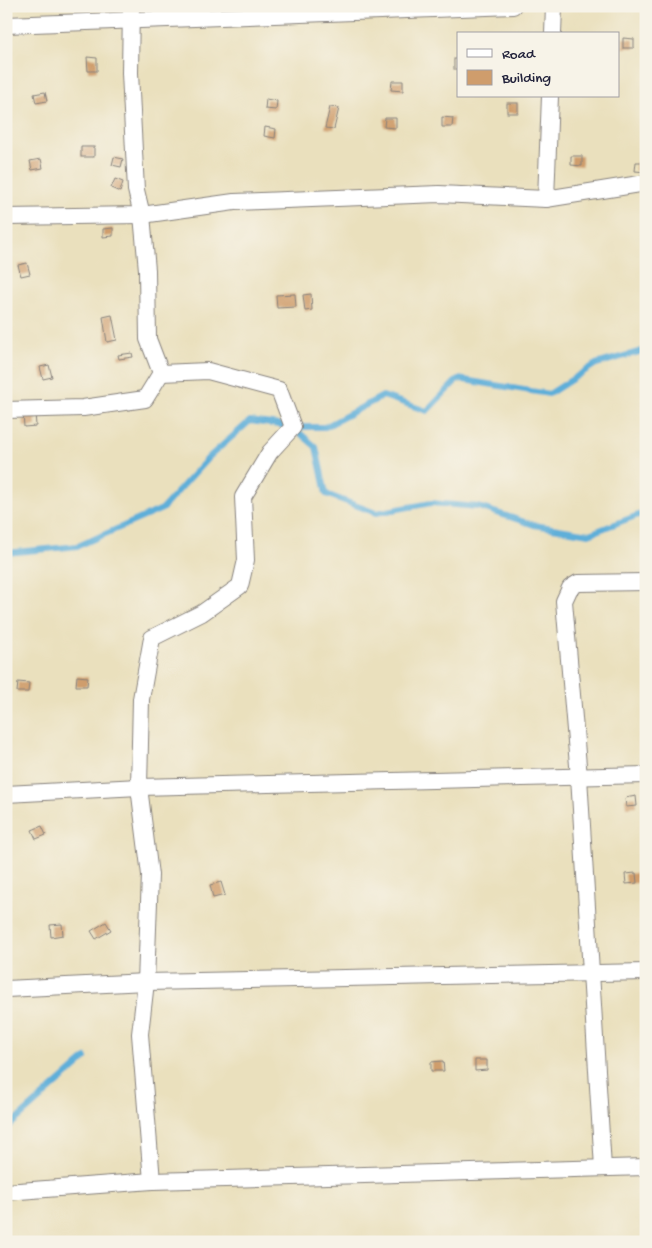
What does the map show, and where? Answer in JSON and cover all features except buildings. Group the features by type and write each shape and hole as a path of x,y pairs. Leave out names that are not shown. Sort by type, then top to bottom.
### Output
{"street":[{"path":"6,25 131,14 513,6"},
{"path":"553,32 554,6"},
{"path":"131,14 130,73 136,190 142,214 147,270 148,339 161,373"},
{"path":"546,199 550,98"},
{"path":"6,217 142,214 234,202 439,194 546,199 646,183"},
{"path":"152,1181 140,1034 146,982 150,875 139,788 141,699 152,638 202,612 240,586 246,560 243,498 270,452 293,427 279,390 208,371 161,373"},
{"path":"6,410 83,408 145,399 161,373"},
{"path":"603,1168 579,777 564,601 570,588 578,583 646,582"},
{"path":"6,794 139,788 646,775"},
{"path":"6,989 146,982 646,972"},
{"path":"6,1192 152,1181 646,1167"}],"waterway":[{"path":"6,553 78,546 162,509 209,457 250,421 293,427 325,427 383,396 427,411 458,379 549,394 596,364 646,350"},
{"path":"293,427 316,447 326,494 376,513 431,503 479,507 534,525 589,534 646,512"},
{"path":"6,1129 86,1058"}]}
